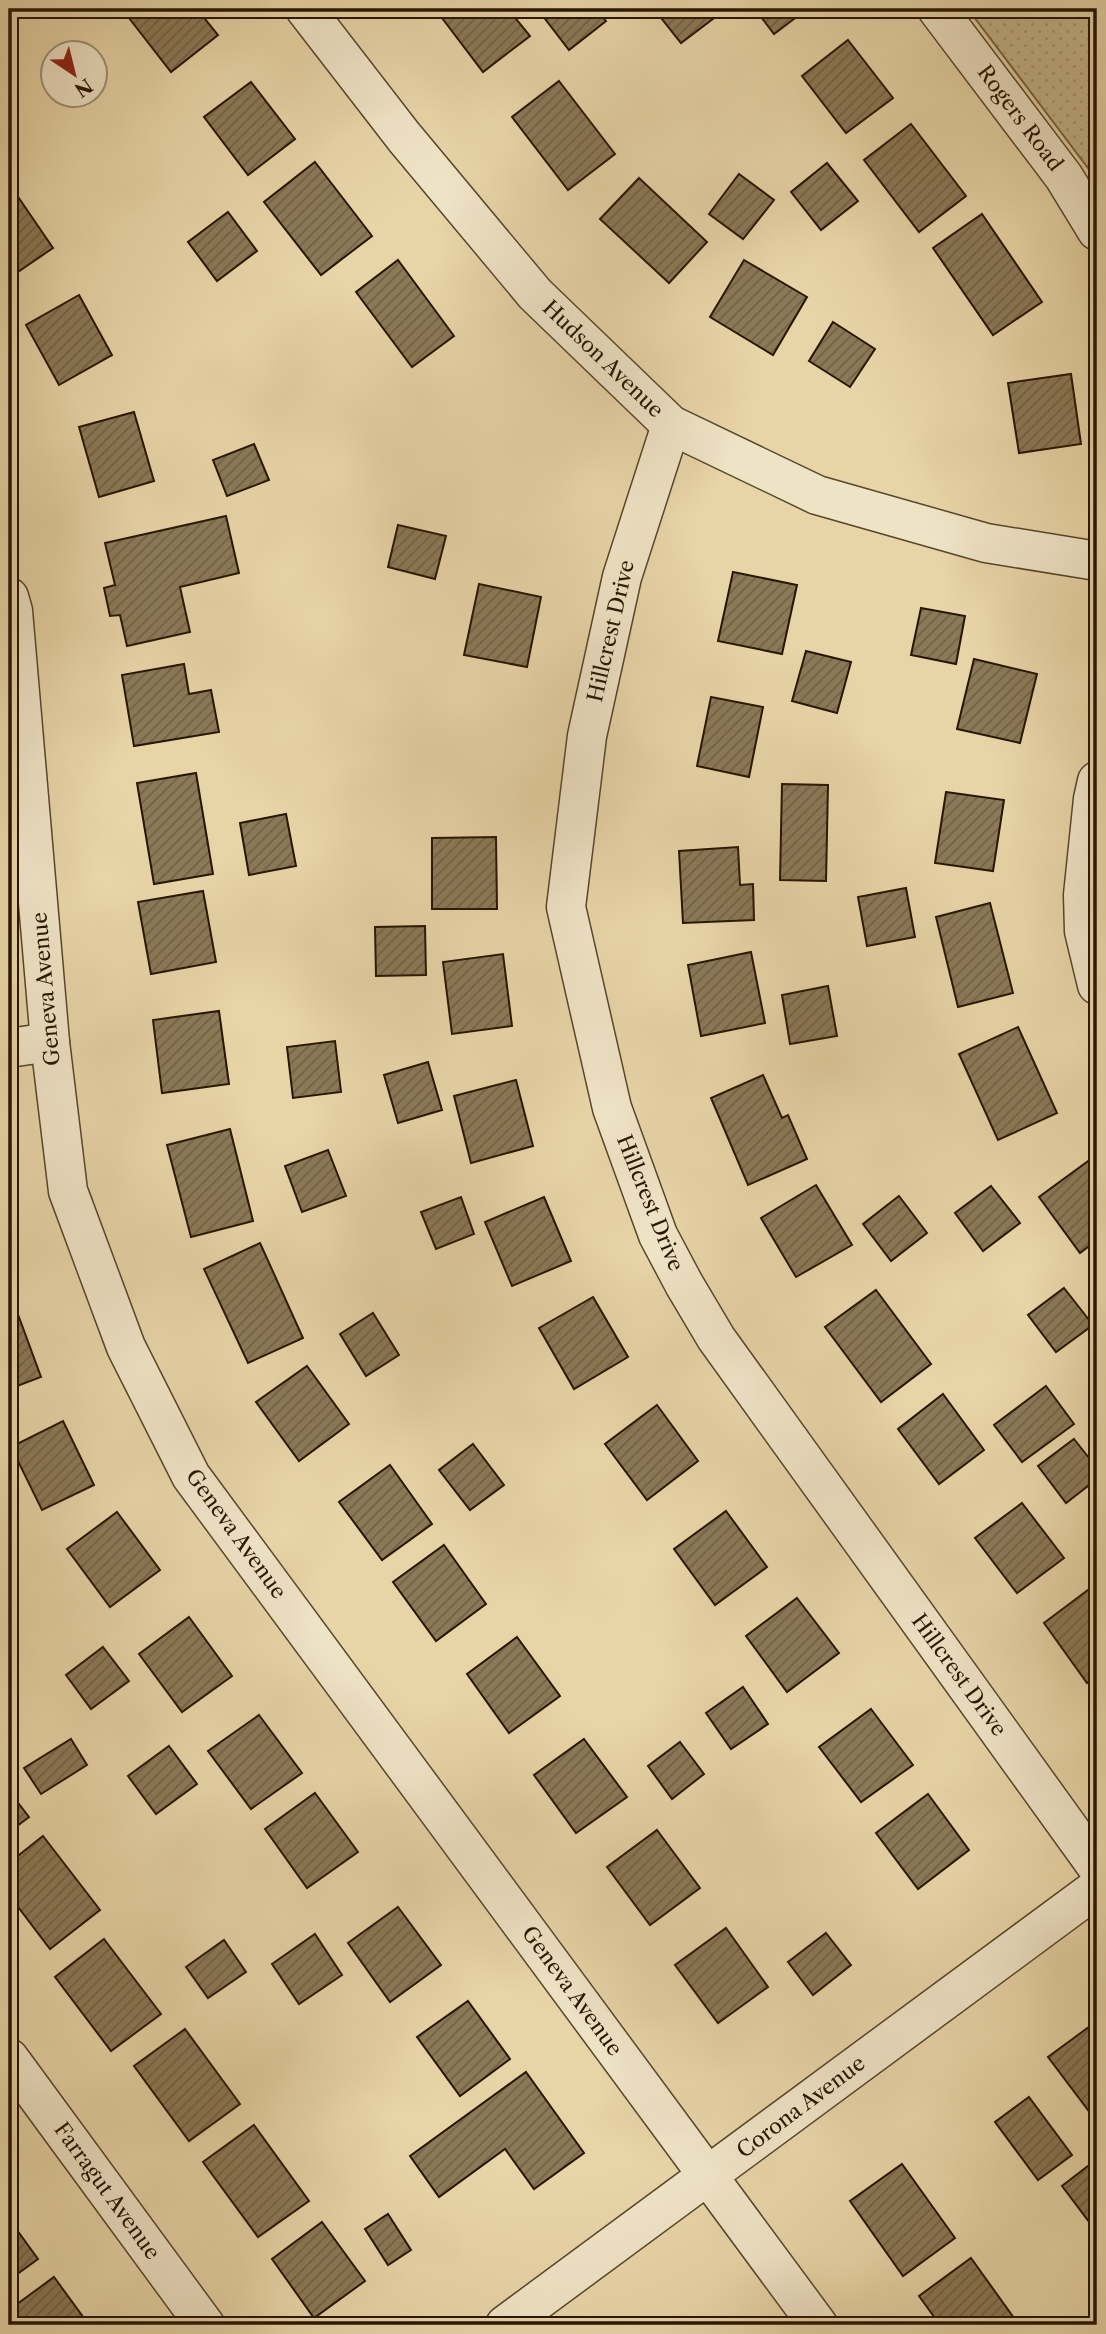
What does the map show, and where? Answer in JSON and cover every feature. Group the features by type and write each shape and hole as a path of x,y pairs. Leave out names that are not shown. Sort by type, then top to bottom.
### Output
{"street":[{"name":"Hudson Avenue","path":"305,9 404,137 535,294 671,425 817,495 986,543 1097,561"},
{"name":"Rogers Road","path":"937,9 1064,177 1097,231"},
{"name":"Hillcrest Drive","path":"671,425 622,577 590,723 566,907 611,1108 658,1235 716,1338 1097,1867"},
{"name":"Geneva Avenue","path":"9,597 13,611 50,1042 68,1191 126,1347 191,1476 818,2325"},
{"path":"1097,781 1083,895 1084,931 1097,985"},
{"path":"9,1048 50,1042"},
{"name":"Corona Avenue","path":"505,2325 1097,1888"},
{"name":"Farragut Avenue","path":"9,2057 205,2325"}],"shaded area":[{"path":"968,9 1097,9 1097,180"}],"building":[{"path":"122,9 197,9 218,35 171,72"},
{"path":"446,9 508,9 530,36 483,72 439,14"},
{"path":"596,9 606,21 569,50 539,11"},
{"path":"654,9 713,9 718,15 681,43"},
{"path":"755,9 807,9 774,34"},
{"path":"848,40 893,98 846,133 802,76"},
{"path":"559,81 615,154 568,190 512,117"},
{"path":"251,82 295,139 248,175 204,117"},
{"path":"911,124 966,196 919,232 864,160"},
{"path":"315,162 372,236 321,275 264,202"},
{"path":"827,163 858,201 821,230 791,192"},
{"path":"739,174 774,200 743,239 709,214"},
{"path":"639,178 707,242 669,283 600,219"},
{"path":"12,188 53,248 9,278 9,190"},
{"path":"228,212 257,251 217,281 188,242"},
{"path":"982,214 1042,302 993,335 933,248"},
{"path":"398,260 454,336 412,367 356,292"},
{"path":"744,260 807,297 773,355 710,317"},
{"path":"79,295 112,355 59,385 26,325"},
{"path":"833,322 875,349 850,387 809,361"},
{"path":"1071,374 1081,444 1019,453 1008,383"},
{"path":"134,412 154,481 99,497 79,427"},
{"path":"254,444 269,480 227,496 213,460"},
{"path":"226,516 239,573 180,587 190,632 127,646 120,615 110,616 104,588 115,585 105,543"},
{"path":"398,525 446,536 435,579 388,567"},
{"path":"733,572 797,585 782,654 718,641"},
{"path":"479,584 541,597 527,667 464,655"},
{"path":"921,608 965,616 956,664 911,655"},
{"path":"806,651 851,662 837,713 792,701"},
{"path":"974,659 1037,674 1020,743 957,729"},
{"path":"184,664 189,694 211,690 219,732 134,746 122,675"},
{"path":"711,697 763,707 749,777 697,766"},
{"path":"196,773 213,874 154,884 137,783"},
{"path":"782,784 828,785 826,881 780,880"},
{"path":"946,792 1004,800 993,871 935,863"},
{"path":"286,814 296,866 249,875 240,823"},
{"path":"496,837 497,909 432,909 432,838"},
{"path":"738,847 740,885 753,884 754,920 683,923 679,851"},
{"path":"906,888 915,937 867,946 858,897"},
{"path":"203,891 216,962 151,974 138,902"},
{"path":"990,903 1013,993 958,1007 936,917"},
{"path":"425,926 426,975 376,976 375,927"},
{"path":"751,952 765,1023 701,1036 688,965"},
{"path":"503,954 512,1026 452,1034 443,962"},
{"path":"828,986 837,1036 790,1044 782,995"},
{"path":"219,1011 229,1084 162,1093 153,1020"},
{"path":"1018,1027 1057,1113 998,1140 959,1054"},
{"path":"335,1041 341,1092 293,1098 287,1047"},
{"path":"428,1062 442,1110 398,1123 384,1075"},
{"path":"763,1075 782,1118 788,1115 807,1159 748,1185 711,1098"},
{"path":"516,1080 533,1146 471,1163 454,1096"},
{"path":"230,1129 253,1221 191,1237 167,1145"},
{"path":"328,1150 346,1196 302,1212 285,1166"},
{"path":"1091,1159 1097,1168 1097,1240 1080,1253 1039,1197"},
{"path":"816,1185 852,1245 796,1277 761,1218"},
{"path":"991,1186 1020,1223 983,1251 955,1213"},
{"path":"899,1196 927,1233 891,1261 863,1224"},
{"path":"461,1197 474,1234 436,1249 421,1212"},
{"path":"544,1197 571,1261 512,1286 485,1222"},
{"path":"260,1243 303,1338 248,1363 204,1269"},
{"path":"1064,1288 1093,1325 1056,1352 1028,1315"},
{"path":"876,1290 931,1364 881,1402 825,1327"},
{"path":"593,1297 628,1357 574,1389 539,1328"},
{"path":"16,1309 41,1377 9,1389 9,1312"},
{"path":"373,1313 399,1355 366,1376 340,1334"},
{"path":"307,1366 349,1424 299,1461 256,1402"},
{"path":"1046,1386 1074,1424 1022,1462 994,1425"},
{"path":"943,1394 984,1450 939,1484 898,1429"},
{"path":"657,1405 698,1461 647,1500 605,1444"},
{"path":"63,1421 94,1485 42,1510 11,1447"},
{"path":"1074,1439 1097,1468 1097,1479 1066,1503 1038,1466"},
{"path":"473,1444 504,1485 470,1510 439,1470"},
{"path":"390,1465 432,1524 382,1560 339,1502"},
{"path":"1022,1503 1064,1558 1017,1593 975,1538"},
{"path":"726,1511 767,1567 715,1605 674,1549"},
{"path":"117,1512 160,1570 110,1607 67,1549"},
{"path":"444,1545 486,1604 436,1641 393,1582"},
{"path":"1092,1587 1097,1594 1097,1675 1087,1683 1044,1623"},
{"path":"797,1598 839,1653 787,1692 746,1636"},
{"path":"189,1617 232,1676 182,1712 139,1654"},
{"path":"517,1637 560,1696 509,1733 467,1674"},
{"path":"103,1647 129,1681 91,1709 66,1675"},
{"path":"743,1687 768,1724 731,1749 706,1713"},
{"path":"871,1709 913,1765 861,1802 819,1747"},
{"path":"259,1715 302,1773 251,1809 208,1751"},
{"path":"71,1739 87,1765 41,1794 24,1768"},
{"path":"584,1739 627,1797 576,1833 534,1775"},
{"path":"680,1742 704,1774 672,1799 648,1766"},
{"path":"169,1746 197,1784 156,1814 128,1776"},
{"path":"9,1791 29,1817 9,1832"},
{"path":"315,1793 358,1852 307,1888 265,1829"},
{"path":"928,1794 969,1850 918,1889 876,1833"},
{"path":"657,1830 700,1888 650,1925 607,1867"},
{"path":"43,1836 100,1910 50,1949 9,1895 9,1863"},
{"path":"398,1907 441,1965 390,2002 348,1943"},
{"path":"726,1928 768,1987 718,2023 675,1965"},
{"path":"826,1933 851,1965 813,1995 788,1962"},
{"path":"315,1934 342,1975 299,2004 272,1964"},
{"path":"104,1939 161,2014 111,2051 55,1977"},
{"path":"224,1940 246,1972 208,1998 186,1967"},
{"path":"468,2001 510,2059 460,2096 417,2037"},
{"path":"1097,2021 1097,2122 1048,2057"},
{"path":"185,2029 240,2104 189,2141 134,2066"},
{"path":"526,2072 584,2153 534,2189 505,2149 439,2197 410,2156"},
{"path":"1029,2097 1072,2155 1038,2180 995,2122"},
{"path":"254,2125 309,2201 258,2237 203,2162"},
{"path":"1097,2159 1097,2218 1090,2223 1062,2186"},
{"path":"902,2164 955,2238 903,2276 850,2201"},
{"path":"388,2214 411,2250 388,2265 365,2229"},
{"path":"9,2219 38,2259 9,2280"},
{"path":"322,2222 365,2281 314,2318 272,2259"},
{"path":"971,2258 1019,2325 940,2325 919,2296"},
{"path":"54,2277 89,2325 11,2325 9,2310"}]}
